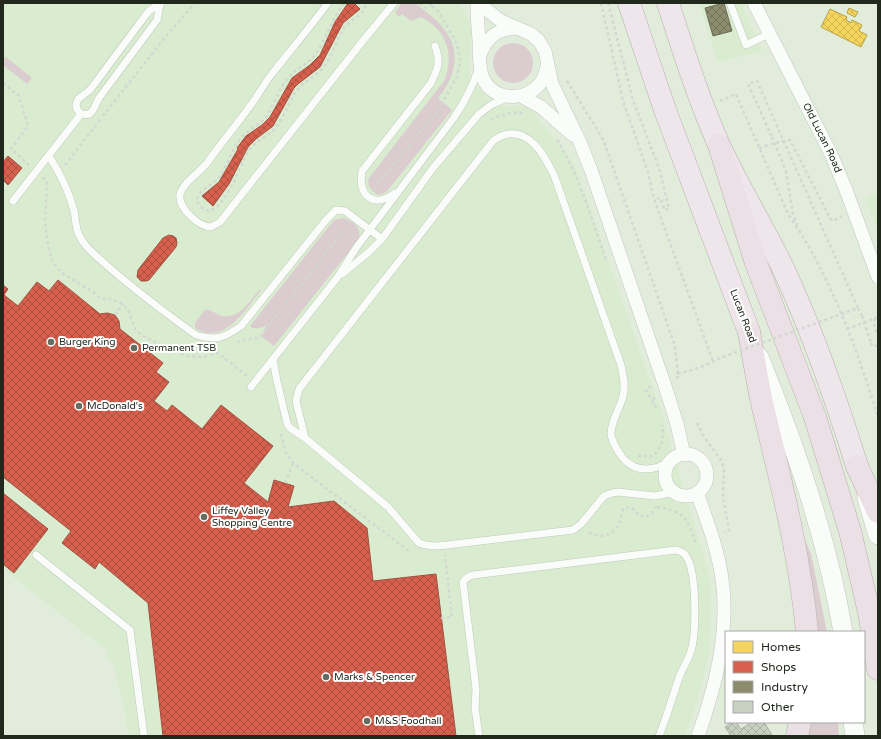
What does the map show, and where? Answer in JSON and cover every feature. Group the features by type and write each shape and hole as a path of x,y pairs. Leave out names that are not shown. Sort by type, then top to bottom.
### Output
{"highway":[{"name":"Lucan Road","path":"629,3 663,103 749,332"},
{"path":"668,3 704,108 719,145 756,263 815,417 850,531 867,604 878,669"},
{"path":"719,145 789,283 823,366 857,466 878,512"},
{"path":"749,332 762,402 791,531 805,608 807,631"},
{"path":"797,736 800,723"}],"main road":[{"name":"Lucan Road","path":"749,332 782,412 810,495 831,568 843,631"},
{"path":"857,466 878,535"},
{"path":"853,723 855,736"}],"street":[{"path":"477,3 501,21 531,34 539,41 545,51 552,84 579,140 591,170 666,389 677,424 684,454"},
{"path":"477,3 479,61 482,78 489,87 498,94 515,96 541,107 579,140"},
{"name":"Old Lucan Road","path":"754,3 831,154 878,277"},
{"path":"479,61 484,44 491,36 500,31 517,28"},
{"path":"515,96 532,91 540,84 546,73 547,62"},
{"path":"684,454 691,455 703,462 706,469 706,482 697,493 685,496 674,492 667,483 666,477 666,471 671,461 684,454"},
{"path":"697,493 709,526 721,573 723,587 724,641 712,694 698,736"}],"lane":[{"path":"81,114 76,108 76,102 78,99 90,90 145,16 159,3"},
{"path":"81,114 89,114 93,110 99,98 150,32 157,20 159,3"},
{"path":"328,3 271,76 202,169 182,188 180,202 183,208 204,225 211,227 220,222 394,3"},
{"path":"385,3 385,13"},
{"path":"730,3 746,45 769,34"},
{"path":"400,189 387,198 380,200 371,198 365,194 362,188 362,171 431,83 438,68 438,55 435,46"},
{"path":"253,385 337,278 356,248 466,101 473,87 479,61"},
{"path":"337,278 382,239 433,168 479,114 490,105 515,96"},
{"path":"13,201 81,114"},
{"path":"305,438 296,402 299,389 493,141 504,135 514,134 535,144 554,175 621,365 624,396 612,423 611,433 613,441 625,460 637,469 646,470 661,467 671,461"},
{"path":"49,156 59,171 70,197 78,234 89,249 114,272 182,326 204,338 212,339 226,336 241,326 326,220 336,210 345,211 382,239"},
{"path":"273,360 277,381 290,428 305,438 388,507 419,543 431,546 573,530 581,524 604,496 618,492 655,496 674,492"},
{"path":"479,736 475,708 476,689 463,582 465,579 473,574 676,550 683,552 690,564 694,596 694,630 691,652 681,672 669,712 659,736"},
{"path":"36,555 130,630 144,736"}],"path":[{"path":"195,3 162,41 61,170 54,173 47,182 47,240 52,261 62,273 102,299 112,299 123,304 130,312 135,329 143,336 168,349 187,356 203,357 218,353 220,350"},
{"path":"344,3 333,19 314,56 290,76 267,116 243,135 218,180 200,194 198,201 202,207 210,211 217,206 229,190 250,149 276,127 296,92 305,82 321,70 328,60 344,28 351,20 364,11 366,8 366,3"},
{"path":"420,3 426,8 431,4 439,12 455,40 459,52 460,62 457,76 439,109"},
{"path":"601,3 623,101 648,172 654,199 713,361"},
{"path":"608,3 633,100 659,168 669,209 664,210 661,198 654,199"},
{"path":"799,229 793,214 786,171 748,84 757,80 858,308 871,343 873,347 878,345"},
{"path":"3,83 19,96 28,126 11,149 47,182"},
{"path":"704,108 736,94 788,214 799,229 818,263 847,329 869,387 878,417"},
{"path":"759,148 790,140 830,218 833,221 854,211"},
{"path":"115,315 123,304"},
{"path":"678,374 701,367 713,361 858,308"},
{"path":"847,329 876,318"},
{"path":"876,318 874,325 878,336"},
{"path":"233,343 260,337"},
{"path":"218,353 253,385"},
{"path":"675,378 679,377 677,366"},
{"path":"650,386 649,389 646,390 657,410"},
{"path":"697,423 703,435 722,462 724,468 723,497 730,530 724,532"},
{"path":"638,462 640,455 650,457 657,453 663,438 662,425"},
{"path":"280,431 286,453 293,463 408,551 414,553"},
{"path":"285,484 293,463"},
{"path":"589,532 599,537 610,533 617,528 623,509 625,508 632,508 640,516 646,517 653,512 656,507"},
{"path":"439,555 444,555"}],"shaded area":[{"path":"3,3 458,3 469,21 472,33 469,71 475,85 487,97 505,106 528,106 575,165 663,418 710,579 711,608 708,660 696,705 685,736 129,736 114,664 105,657 108,651 3,569"},
{"path":"402,3 415,3 445,30 451,41 455,60 454,67 445,89 438,98 452,110 388,190 383,194 378,195 369,185 369,178 444,81 449,62 443,36 430,22 421,17 411,21 402,14 399,17 395,12"},
{"path":"699,3 741,3 762,51 718,62"},
{"path":"509,43 517,43 524,46 530,52 533,63 530,74 524,80 517,83 509,83 502,80 496,74 493,67 493,59 496,52 502,46"},
{"path":"6,57 32,78 27,84 3,65 3,60"},
{"path":"878,192 878,230 865,198"},
{"path":"343,218 353,223 358,228 360,235 359,239 274,346 262,337 266,325 258,328 252,328 250,326 333,221"},
{"path":"260,289 261,290 241,315 225,329 215,333 206,333 195,328 195,323 205,310 219,315 232,316 243,309"},
{"path":"802,533 811,554 827,631 814,631"},
{"path":"809,723 838,723 839,736 806,736"}],"building: Homes":[{"path":"849,8 858,12 855,17 847,13"},
{"path":"830,9 847,17 846,20 851,23 852,20 862,25 859,31 867,35 861,47 821,27"}],"building: Shops":[{"path":"348,3 354,3 360,9 343,23 320,67 294,88 273,126 248,147 229,184 213,206 202,196 219,182 238,149 237,148 246,136 262,125 270,117 292,78 310,65 320,55 335,22"},
{"path":"8,156 22,168 8,185 3,180 3,162"},
{"path":"169,235 176,238 176,247 149,280 141,281 137,277 138,270 163,238"},
{"name":"Liffey Valley Shopping Centre","path":"58,280 100,314 107,313 115,315 119,321 120,329 163,363 156,372 169,382 154,401 167,411 172,405 202,429 221,405 273,446 244,483 268,502 274,480 294,486 288,507 334,501 367,528 373,581 436,574 456,736 163,736 148,603 99,562 95,569 62,543 71,531 3,477 3,285 8,289 4,295 18,306 37,282 49,291"},
{"path":"3,493 48,529 14,573 3,564"}],"building: Industry":[{"path":"724,3 732,31 713,36 705,8"}],"building: Other":[{"path":"731,723 737,723 741,729 751,723 765,723 772,735 731,736 725,727"}],"place":[{"name":"Burger King","path":"51,342"},
{"name":"Permanent TSB","path":"134,348"},
{"name":"McDonald's","path":"79,406"},
{"name":"Liffey Valley Shopping Centre","path":"204,517"},
{"name":"Marks & Spencer","path":"326,677"},
{"name":"M&S Foodhall","path":"367,721"}]}
